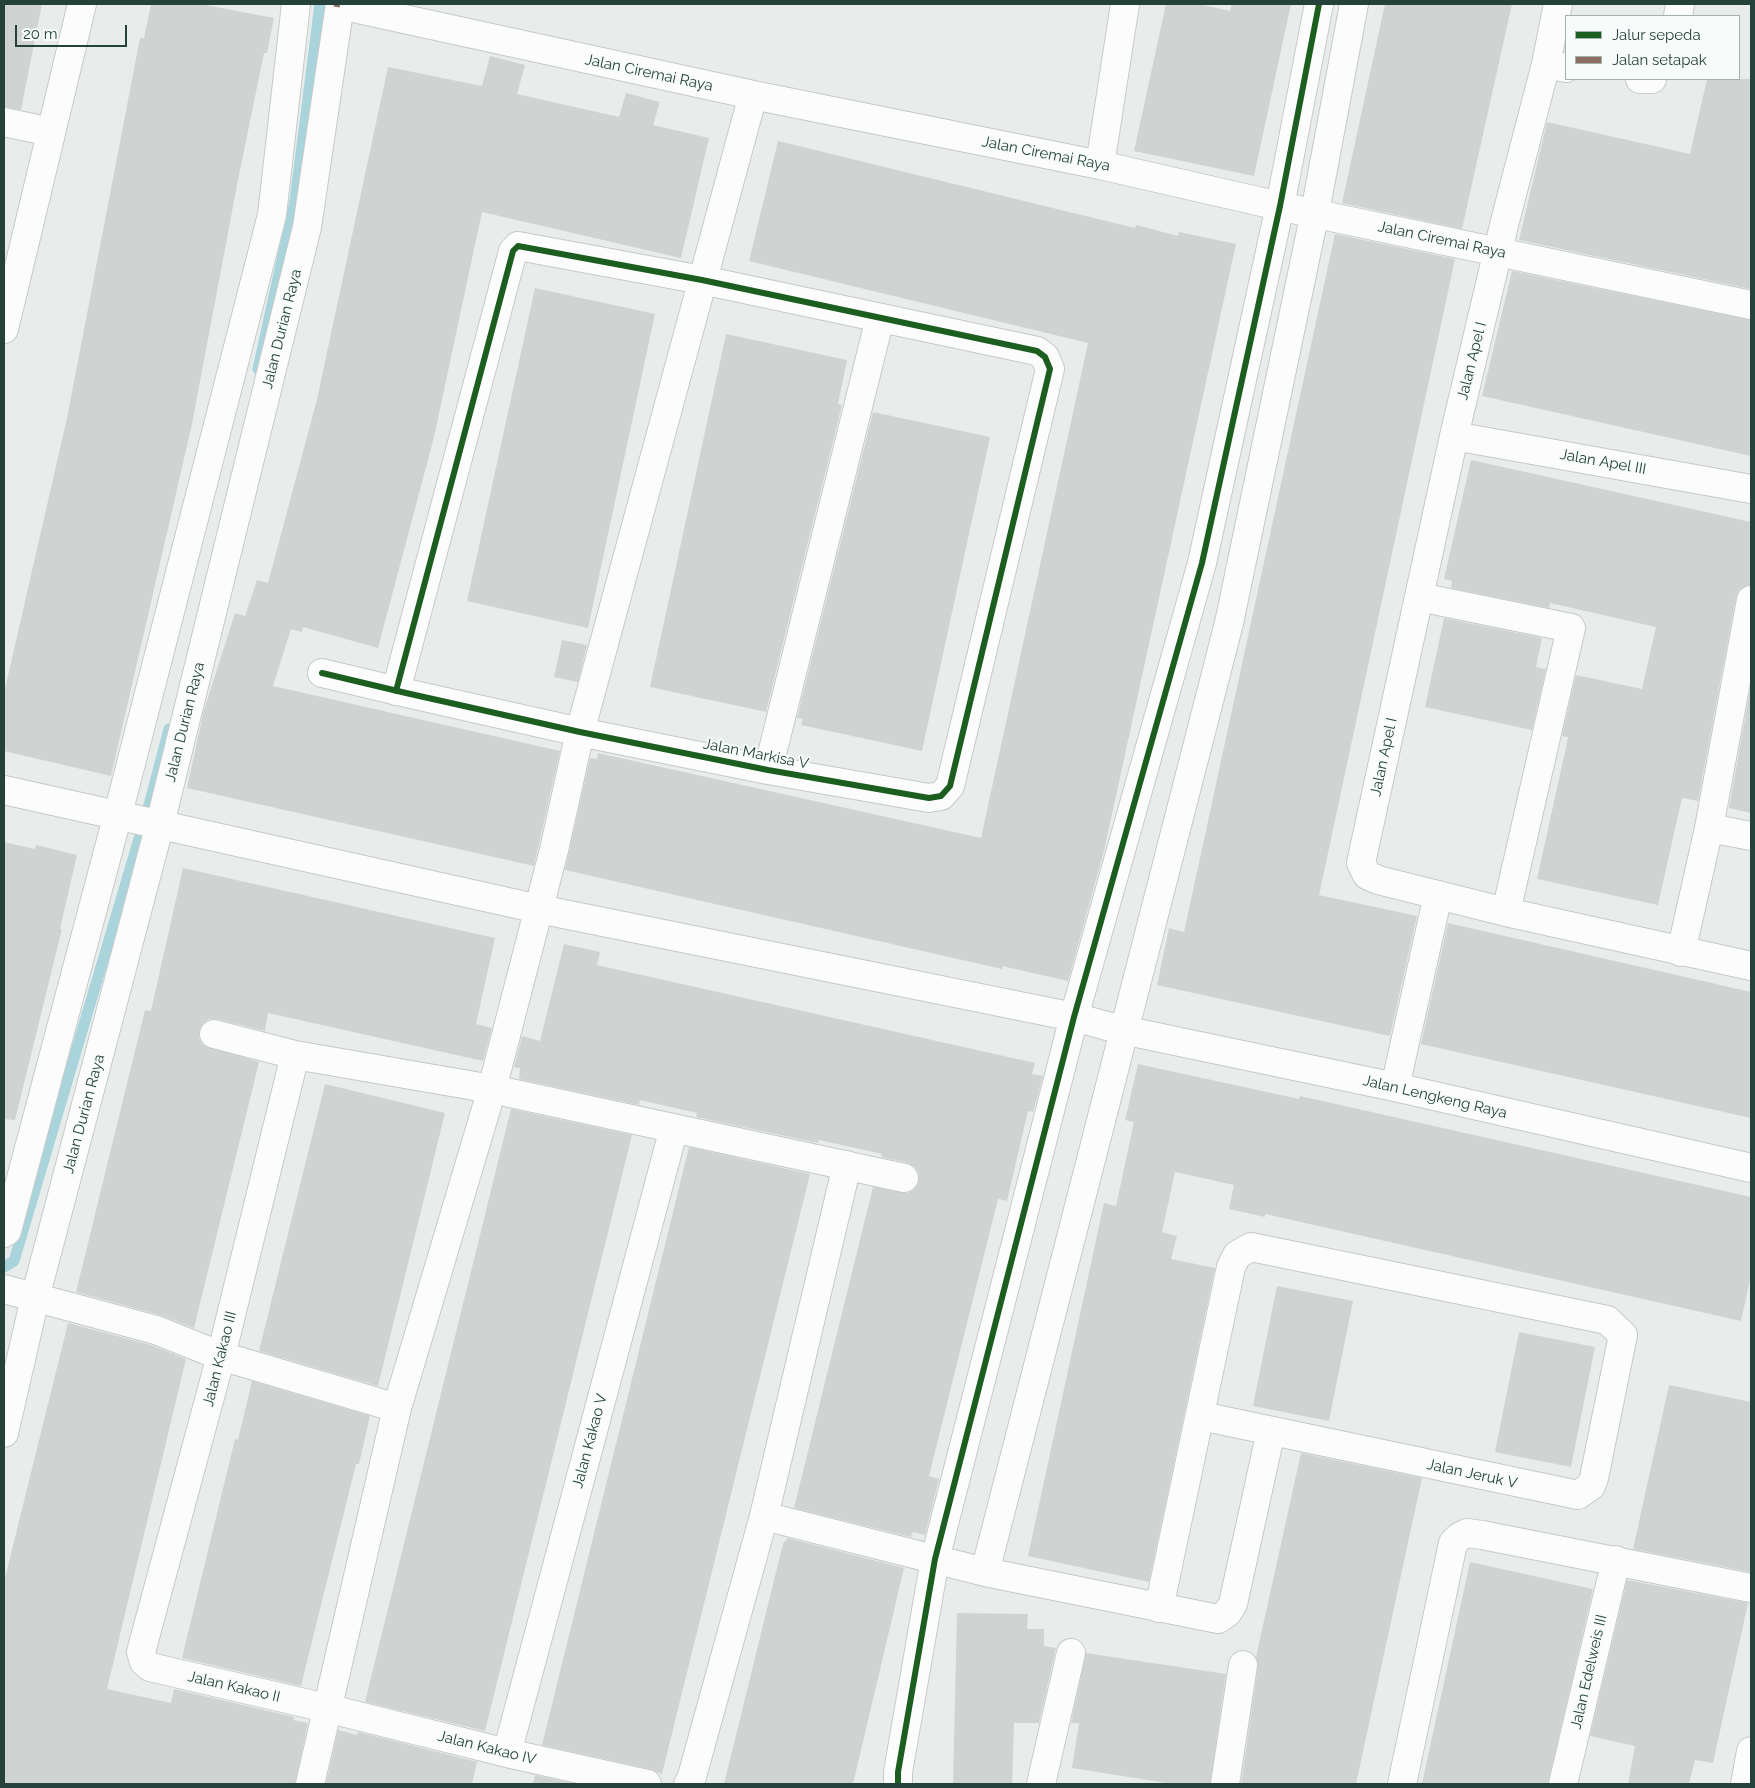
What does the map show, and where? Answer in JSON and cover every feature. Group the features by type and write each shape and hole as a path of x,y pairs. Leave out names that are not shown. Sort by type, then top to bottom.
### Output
{"street":[{"path":"6,312 82,4"},
{"path":"4,1233 7,1231 139,819 272,216 296,4"},
{"name":"Jalan Durian Raya","path":"4,1433 139,819 307,227 340,4"},
{"name":"Jalan Ciremai Raya","path":"340,4 753,95 1100,165 1297,209 1751,305"},
{"path":"1100,165 1125,4"},
{"path":"896,1780 940,1561 1103,1025 1229,623 1297,209 1319,4"},
{"path":"979,1570 1103,1025 1202,563 1354,4"},
{"name":"Jalan Apel I","path":"1558,4 1556,66 1497,252 1490,289 1454,436 1360,863 1367,875 1378,880 1506,912 1751,966"},
{"path":"310,1784 326,1708 398,1408 492,1089 538,909 580,732 753,95"},
{"path":"4,122 51,132"},
{"path":"396,691 513,251 518,246 702,280 880,318 768,770"},
{"name":"Jalan Markisa V","path":"322,673 580,732 768,770 928,798 941,796 950,786 1050,369 1045,357 1037,351 880,318"},
{"name":"Jalan Apel III","path":"1454,436 1751,489"},
{"path":"1419,597 1571,628 1506,912"},
{"path":"1681,952 1745,667 1751,600"},
{"name":"Jalan Lengkeng Raya","path":"4,790 538,909 1395,1087 1751,1168"},
{"path":"1709,828 1751,836"},
{"path":"1395,1087 1438,895"},
{"path":"214,1034 295,1055 492,1089 904,1178"},
{"name":"Jalan Kakao III","path":"144,1662 142,1652 221,1356 295,1055"},
{"name":"Jalan Kakao V","path":"507,1754 674,1128"},
{"path":"688,1784 691,1780 764,1516 847,1165"},
{"name":"Jalan Jeruk V","path":"1251,1247 1608,1320 1623,1335 1594,1478 1591,1486 1578,1495 1201,1416 1231,1267 1237,1255 1251,1247"},
{"path":"4,1289 156,1330 221,1356 398,1408"},
{"path":"1159,1608 1201,1416"},
{"path":"764,1516 979,1570 1218,1619 1227,1613 1233,1604 1271,1431"},
{"path":"1402,1784 1453,1543 1467,1533 1616,1560 1751,1588"},
{"name":"Jalan Edelweis III","path":"1563,1784 1616,1560"},
{"path":"1041,1784 1070,1653"},
{"name":"Jalan Kakao II","path":"144,1662 150,1667 326,1708"},
{"path":"1225,1784 1243,1665"},
{"name":"Jalan Kakao IV","path":"326,1708 507,1754 647,1784"},
{"path":"1745,1784 1751,1751"}],"building":[{"path":"4,4 42,4 21,110 4,107"},
{"path":"151,4 200,4 274,18 267,53 264,53 238,180 192,424 111,776 4,751 4,693 67,418 140,38 144,38"},
{"path":"1166,4 1199,4 1230,11 1232,4 1291,4 1254,176 1134,151"},
{"path":"1385,4 1512,4 1462,229 1342,203"},
{"path":"490,56 525,65 517,94 619,117 626,93 660,102 653,125 709,138 681,258 482,212 434,437 378,648 303,627 302,632 291,629 273,686 560,751 534,866 187,788 204,710 235,613 245,616 257,580 268,583 317,399 388,67 482,86"},
{"path":"1751,79 1751,289 1519,240 1547,122 1690,154 1707,80"},
{"path":"778,141 1135,228 1136,225 1178,236 1179,232 1236,244 1104,851 1068,981 1002,966 1002,969 565,870 590,758 597,759 598,753 981,838 1088,343 749,261"},
{"path":"1335,234 1455,259 1319,895 1417,916 1390,1036 1157,985 1169,928 1184,932"},
{"path":"1512,271 1751,320 1751,456 1482,396"},
{"path":"535,288 655,314 588,628 467,601"},
{"path":"726,334 847,360 838,404 842,405 766,712 650,687"},
{"path":"873,412 990,437 922,751 801,725 803,719 797,718"},
{"path":"1471,460 1751,522 1751,585 1739,590 1736,597 1698,801 1682,798 1658,905 1537,879 1568,737 1562,736 1576,675 1642,689 1656,627 1550,603 1549,608 1451,588 1452,581 1444,579"},
{"path":"1444,618 1542,638 1536,667 1546,669 1532,730 1425,707"},
{"path":"562,640 587,645 578,682 554,677"},
{"path":"1751,685 1751,813 1729,808"},
{"path":"4,842 35,849 36,845 77,855 60,929 62,929 15,1120 4,1119"},
{"path":"183,868 495,938 476,1024 492,1028 483,1061 268,1013 265,1031 217,1019 209,1019 203,1023 199,1031 199,1038 203,1045 259,1062 194,1328 160,1315 76,1292 145,1010 151,1011"},
{"path":"1448,923 1751,992 1751,1118 1421,1044"},
{"path":"564,944 600,952 597,965 1035,1063 1032,1074 1043,1076 1033,1112 1028,1111 1007,1201 998,1199 929,1476 939,1479 925,1535 913,1532 911,1537 794,1508 873,1187 908,1193 915,1189 919,1182 919,1173 915,1167 908,1163 881,1157 882,1154 819,1140 818,1143 696,1117 697,1113 640,1100 639,1105 519,1079 520,1068 514,1067 522,1036 540,1041"},
{"path":"1138,1064 1299,1099 1300,1096 1751,1197 1751,1275 1741,1321 1265,1214 1265,1217 1229,1209 1234,1185 1175,1172 1162,1232 1177,1236 1171,1259 1215,1268 1149,1582 1028,1556 1104,1203 1116,1206 1134,1122 1125,1120"},
{"path":"325,1084 445,1113 378,1386 259,1351"},
{"path":"511,1109 632,1135 485,1731 365,1702"},
{"path":"689,1147 810,1174 662,1774 650,1769 542,1745"},
{"path":"1277,1286 1353,1301 1329,1421 1253,1406"},
{"path":"68,1323 151,1345 186,1359 107,1689 171,1703 174,1689 294,1717 293,1720 308,1723 295,1784 4,1784 4,1582"},
{"path":"1519,1332 1595,1347 1571,1467 1495,1452"},
{"path":"252,1381 370,1416 359,1464 356,1464 301,1686 182,1658 235,1439 238,1440"},
{"path":"1669,1385 1751,1402 1751,1572 1633,1549"},
{"path":"1301,1453 1422,1478 1356,1784 1241,1784 1258,1667 1256,1657"},
{"path":"787,1538 904,1568 853,1784 724,1784 779,1560 784,1541 786,1542"},
{"path":"1470,1562 1593,1589 1548,1784 1422,1784"},
{"path":"1627,1580 1748,1603 1713,1763 1695,1760 1689,1784 1628,1784 1635,1746 1590,1736"},
{"path":"957,1613 1028,1614 1027,1629 1044,1629 1044,1646 1056,1648 1039,1723 1014,1723 1012,1784 953,1784"},
{"path":"1086,1653 1226,1674 1210,1784 1173,1784 1072,1768 1079,1723 1071,1723"},
{"path":"338,1730 357,1735 358,1732 477,1762 472,1784 326,1784"},
{"path":"535,1775 575,1784 533,1784"}],"waterway":[{"path":"258,369 295,201 320,4"},
{"path":"4,1267 14,1261 151,798 169,729"}],"marked path":[{"path":"334,4 340,5"}],"cycle path":[{"path":"898,1784 898,1772 935,1559 1074,1017 1202,563 1280,206 1319,4"},
{"path":"322,673 406,693 580,732 768,770 929,798 941,796 950,786 1050,369 1045,357 1037,351 702,280 518,246 513,251 396,691"}]}
